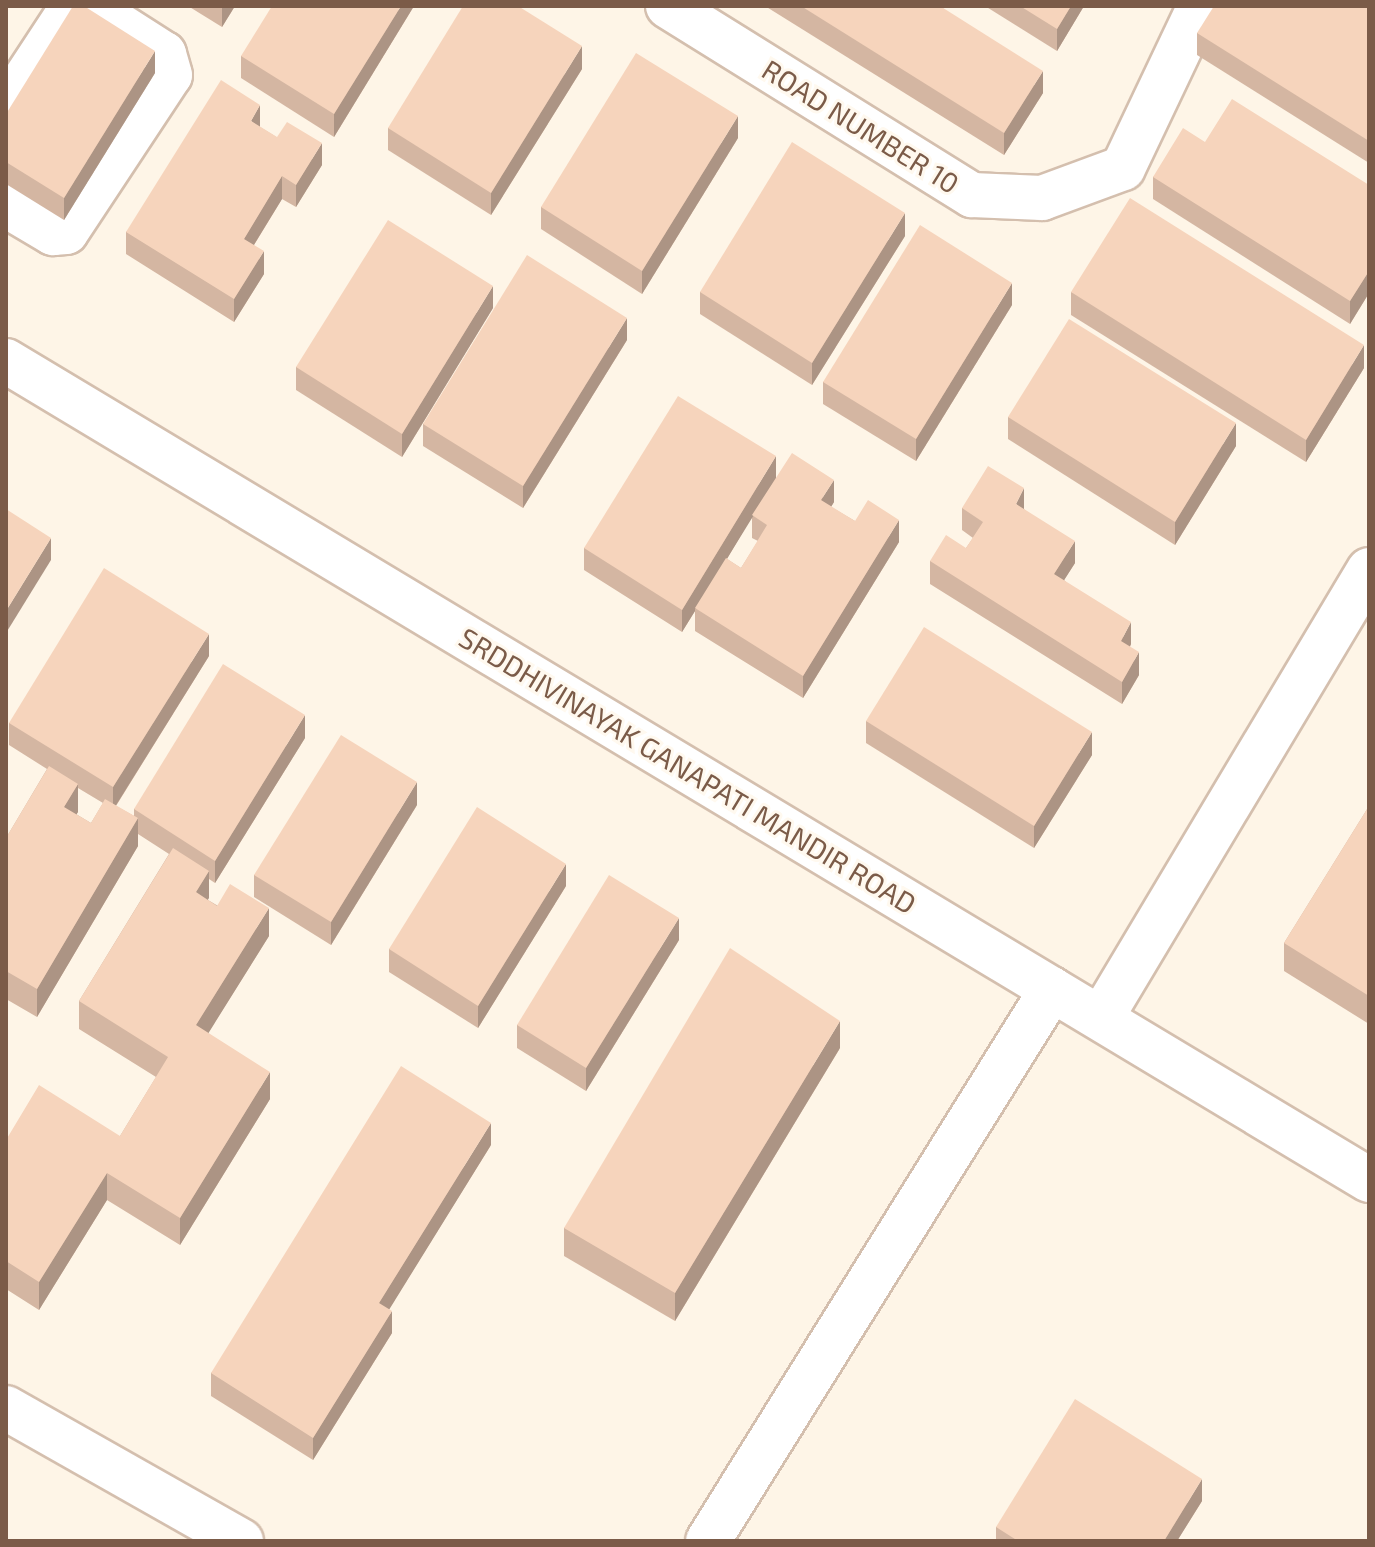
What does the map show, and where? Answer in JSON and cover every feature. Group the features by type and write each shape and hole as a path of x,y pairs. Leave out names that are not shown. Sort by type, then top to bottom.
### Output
{"street":[{"path":"6,108 73,6"},
{"path":"6,205 53,233 66,232 170,75 164,54 89,6"},
{"name":"ROAD NUMBER 10","path":"668,6 972,195 1042,198 1123,168 1200,6"},
{"name":"SRDDHIVINAYAK GANAPATI MANDIR ROAD","path":"6,361 1369,1180"},
{"path":"1101,1018 1369,570"},
{"path":"708,1541 1052,989"},
{"path":"6,1408 241,1541"}],"building":[{"path":"73,6 84,6 155,51 64,198 6,162 6,114"},
{"path":"272,6 401,6 334,114 241,56"},
{"path":"463,6 518,6 582,46 491,193 388,128"},
{"path":"801,6 940,6 1043,71 1004,133"},
{"path":"1020,6 1071,6 1057,29"},
{"path":"1214,6 1369,6 1369,141 1197,33"},
{"path":"636,53 738,116 642,271 541,207"},
{"path":"221,80 260,105 251,121 277,137 287,122 322,143 296,185 282,176 244,239 264,251 234,299 126,232"},
{"path":"1232,99 1369,185 1369,271 1350,301 1153,177 1183,128 1205,142"},
{"path":"792,142 905,213 812,363 700,292"},
{"path":"1130,198 1364,345 1306,440 1071,292"},
{"path":"388,220 493,286 402,434 296,367"},
{"path":"920,225 1012,283 916,439 823,382"},
{"path":"527,255 627,318 523,486 423,424"},
{"path":"1069,319 1236,423 1175,522 1008,417"},
{"path":"678,396 776,456 682,610 584,548"},
{"path":"792,453 834,480 821,500 855,521 868,500 899,520 803,676 695,608 726,558 741,568 767,525 752,515"},
{"path":"988,466 1024,488 1016,504 1075,541 1054,574 1131,622 1121,641 1139,652 1122,682 930,561 946,535 966,548 983,522 962,508"},
{"path":"6,509 51,538 6,611"},
{"path":"104,568 209,634 113,787 9,723"},
{"path":"924,627 1092,732 1034,826 866,721"},
{"path":"223,664 305,715 215,861 134,809"},
{"path":"341,735 417,782 331,922 254,875"},
{"path":"49,766 78,784 64,807 91,823 105,799 138,818 37,989 6,971 6,838"},
{"path":"1369,806 1369,996 1284,943"},
{"path":"477,807 566,864 478,1006 389,949"},
{"path":"173,848 209,871 196,892 217,906 230,884 269,908 196,1025 270,1072 180,1218 107,1173 39,1282 6,1261 6,1140 39,1085 120,1136 168,1057 79,1001"},
{"path":"609,875 679,918 586,1068 517,1025"},
{"path":"730,948 840,1021 675,1293 564,1228"},
{"path":"401,1066 491,1123 379,1303 392,1311 313,1438 211,1373"},
{"path":"1075,1399 1202,1479 1164,1541 1018,1541 996,1527"}]}
